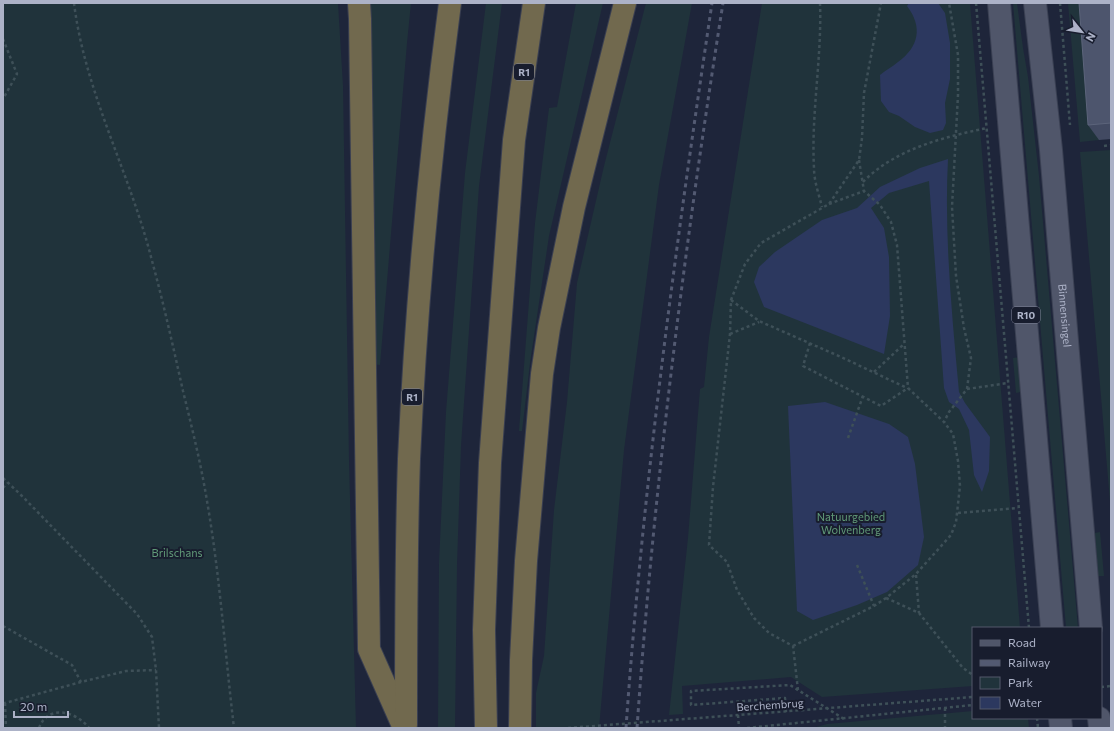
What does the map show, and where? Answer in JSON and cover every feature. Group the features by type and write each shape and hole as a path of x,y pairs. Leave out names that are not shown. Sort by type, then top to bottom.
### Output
{"highway":[{"path":"359,3 369,649 405,728"},
{"name":"R1","path":"405,728 406,582 409,462 413,386 424,245 450,3"},
{"name":"R1","path":"486,728 484,630 490,463 514,140 534,3"},
{"path":"520,728 526,561 542,374 574,207 625,3"}],"main road":[{"name":"R10","path":"999,3 1052,627"},
{"name":"Binnensingel","path":"1035,3 1052,150 1091,627"}],"path":[{"path":"74,3 76,21 87,69 148,246 164,307 196,447 207,501 215,557 234,728"},
{"path":"820,3 819,62 813,134 814,170 822,207"},
{"path":"881,3 864,93 862,138 859,160 864,191 880,205 891,222 897,245 908,388"},
{"path":"944,422 949,412 967,389 971,358 964,328 956,276 952,207 958,55 949,3"},
{"path":"976,3 1029,627"},
{"path":"3,39 17,74 3,99"},
{"path":"862,182 870,174 904,153 924,144 956,134 987,128"},
{"path":"1104,146 1111,145"},
{"path":"829,204 859,160"},
{"path":"793,646 769,633 754,618 737,590 727,562 709,544 713,487 730,334 731,300 746,264 761,243 822,207 864,191"},
{"path":"731,300 759,321 908,388 944,422 953,434 958,461 960,486 958,513 951,535 916,574 886,598 874,606 793,646"},
{"path":"730,334 759,321"},
{"path":"810,343 803,366 881,406 908,388"},
{"path":"874,372 904,344"},
{"path":"967,389 1008,383"},
{"path":"848,438 864,396"},
{"path":"3,478 141,618 152,637 156,670 159,728"},
{"path":"3,488 7,483"},
{"path":"958,513 1018,508"},
{"path":"857,565 874,606"},
{"path":"916,574 919,613"},
{"path":"886,598 919,613 963,668 972,674"},
{"path":"3,626 72,665 81,682"},
{"path":"793,646 798,690"},
{"path":"6,728 4,703 126,671 156,670"},
{"path":"786,712 785,698 691,706 691,691 790,685 844,719"},
{"name":"Berchembrug","path":"568,728 972,697"},
{"path":"747,728 785,726 972,705"},
{"path":"945,708 945,728"},
{"path":"38,728 46,718 55,713 64,712 76,716 84,722 88,728"},
{"path":"738,715 739,728"}],"green space":[{"name":"Brilschans","path":"3,3 338,3 343,86 349,460 356,728 3,728"},
{"path":"366,3 411,3 380,365 372,364"},
{"path":"486,3 502,3 479,186 461,446 457,565 455,728 438,728 439,563 446,412 465,173"},
{"path":"576,3 603,3 549,236 530,363 522,431 519,431 535,223 549,108 557,107"},
{"path":"646,3 692,3 659,185 624,450 599,728 536,728 536,693 544,656 554,510 567,402 577,283 604,166"},
{"name":"Natuurgebied Wolvenberg","path":"762,3 970,3 1020,627 972,627 972,686 822,697 791,677 682,686 683,714 669,715 688,538 700,389 704,387 709,337"},
{"path":"1013,3 1017,3 1028,77 1039,176 1078,627 1066,627"},
{"path":"1068,3 1088,3 1099,140 1080,142"},
{"path":"1111,150 1111,513 1080,152"},
{"path":"1019,357 1021,392 1016,393 1013,358"},
{"path":"1100,532 1104,576 1098,576 1095,533"},
{"path":"972,711 972,719 1028,719 1029,728 813,728 827,724"}],"water":[{"path":"909,3 938,3 945,13 950,43 950,79 945,103 946,123 943,130 930,133 915,127 899,116 889,112 881,101 880,75 896,64 911,50 916,36 917,29 915,22 907,6"},
{"path":"948,159 948,246 951,305 959,392 965,403 990,437 989,471 982,492 974,475 969,430 959,409 949,402 944,388 929,181 889,193 871,208 884,228 889,257 890,316 884,354 764,307 754,282 759,267 775,252 822,220 857,208 880,187 920,168"},
{"path":"825,402 889,424 908,437 915,464 924,537 918,565 887,592 857,605 813,620 797,611 788,406"}],"building":[{"path":"1079,3 1111,3 1111,123 1088,125"}],"railway":[{"path":"626,728 633,637 651,455 673,274 712,3"},
{"path":"637,728 652,546 672,364 696,183 723,3"}]}
